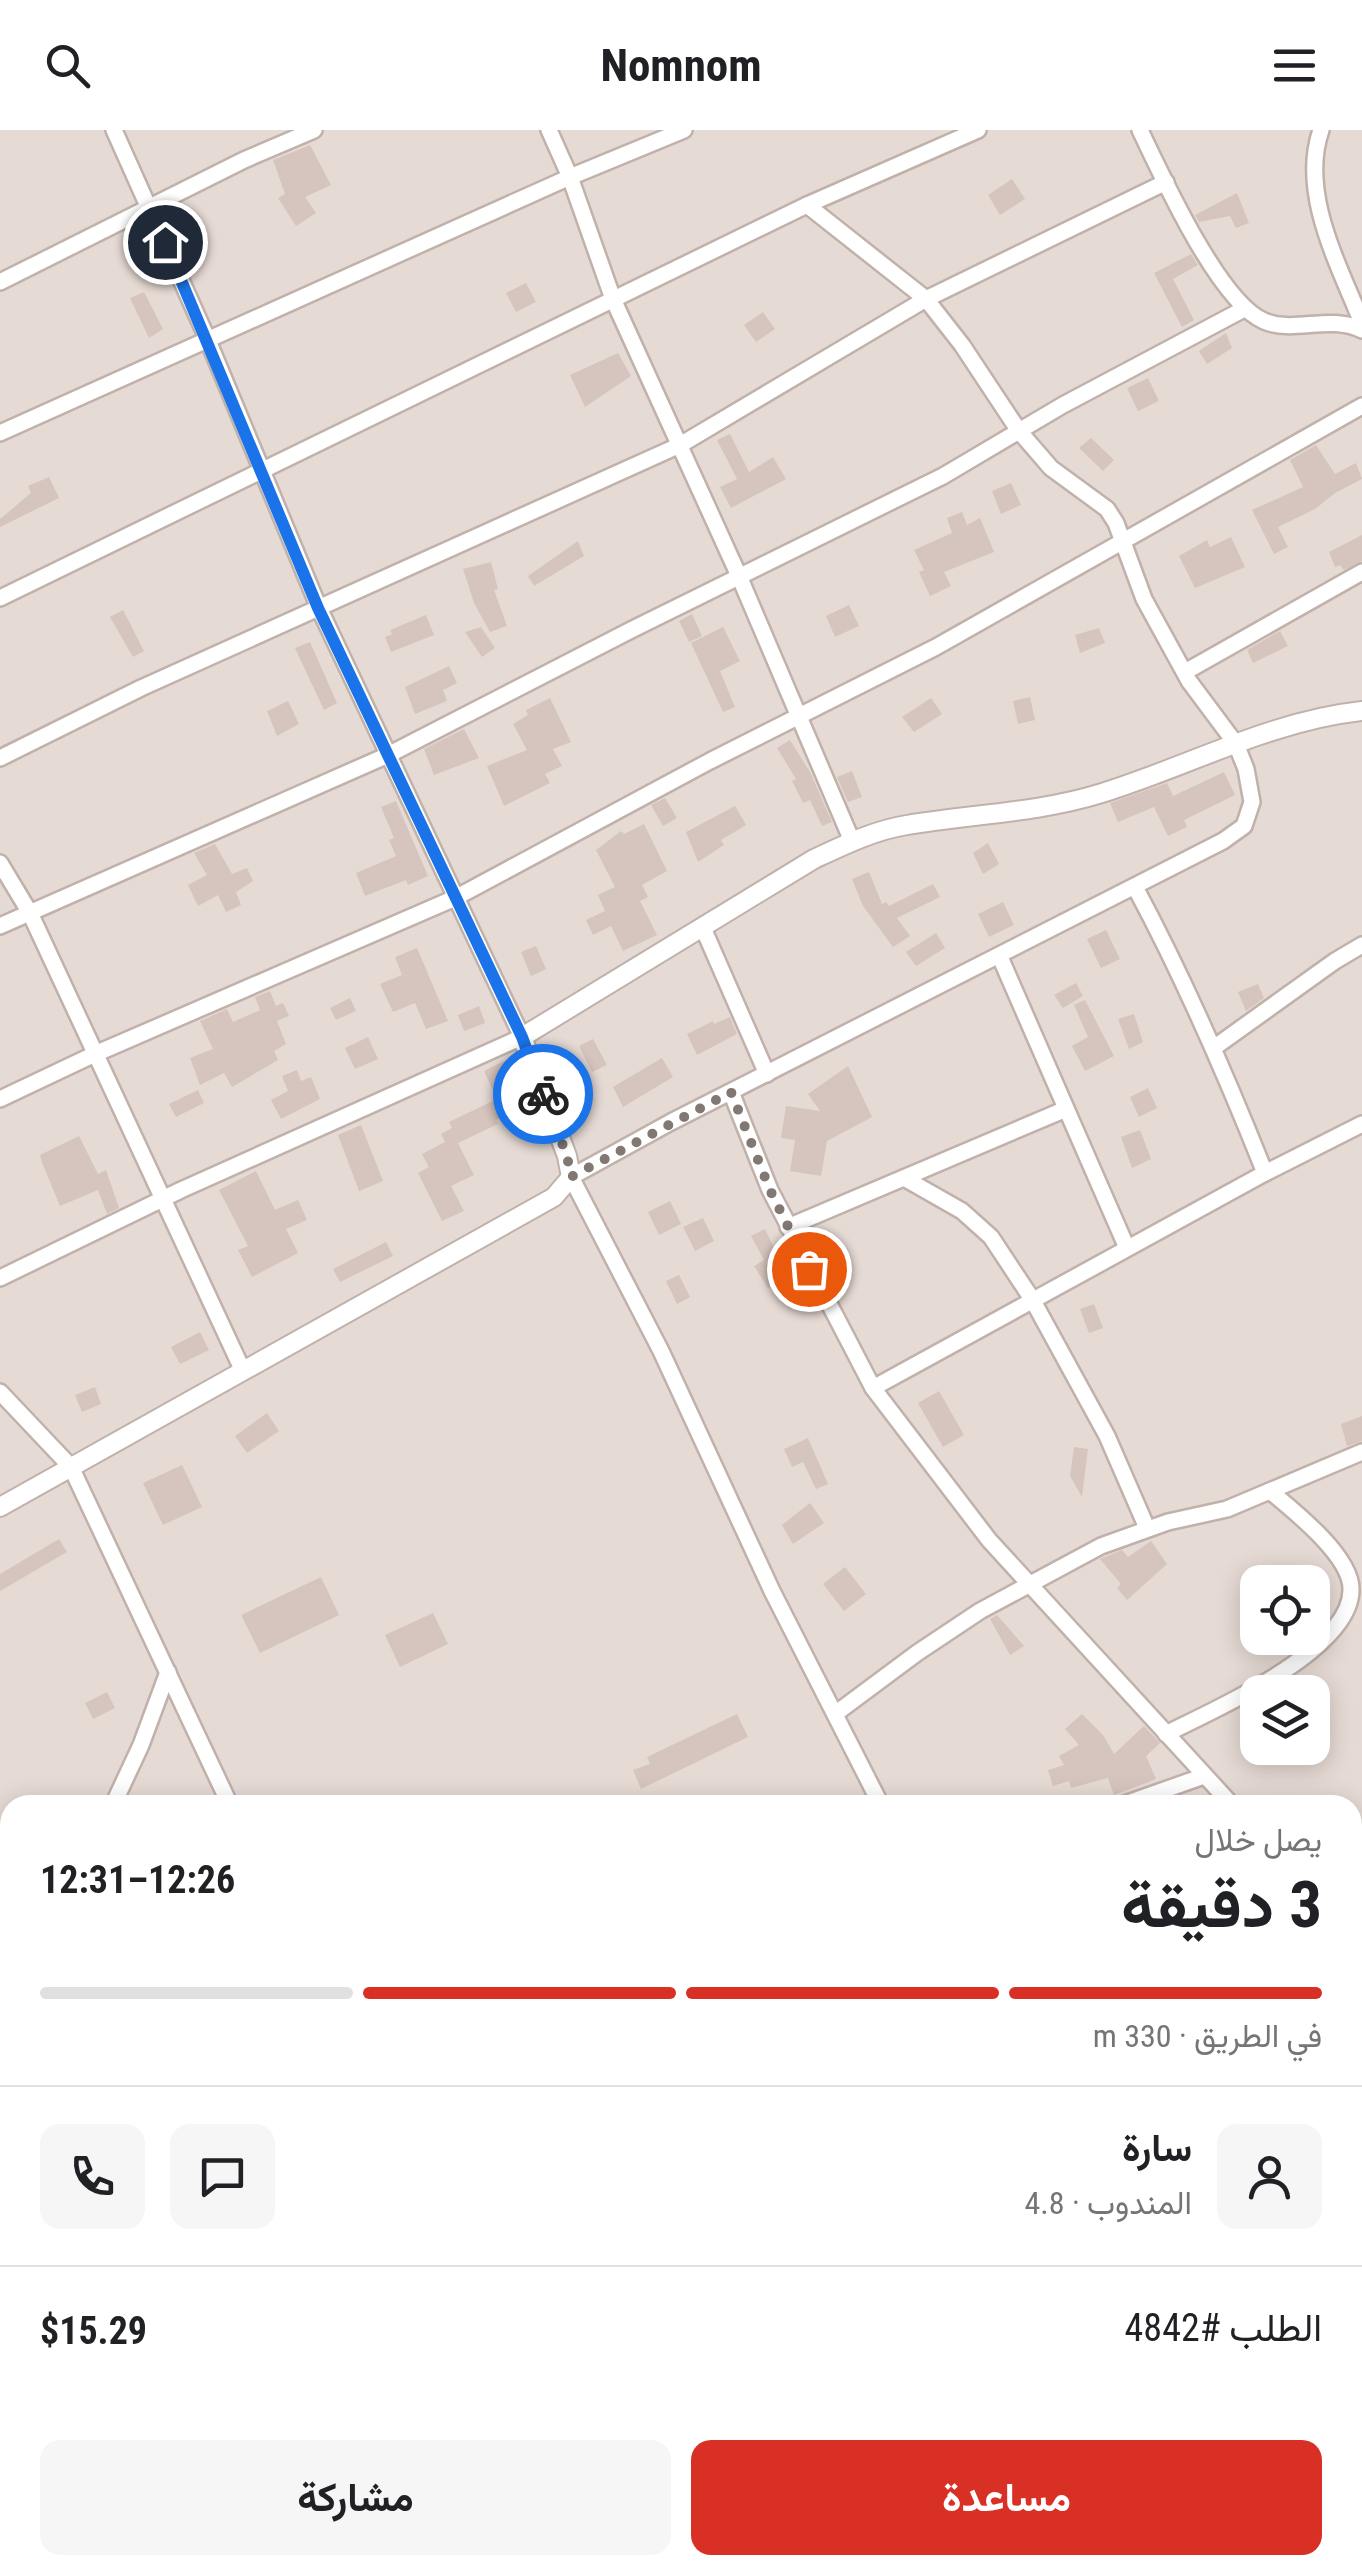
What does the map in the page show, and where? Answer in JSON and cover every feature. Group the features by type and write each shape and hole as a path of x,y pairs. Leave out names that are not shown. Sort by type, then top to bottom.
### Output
{"street":[{"path":"114,130 207,338 318,608 522,1037 567,1156 571,1177 661,1351 772,1591 875,1795"},
{"path":"0,282 244,160 314,130"},
{"path":"549,130 613,299 739,576 852,841"},
{"path":"0,433 570,177 684,130"},
{"path":"0,598 807,205 978,130"},
{"path":"1140,130 1220,278 1244,309 1267,323 1330,322 1362,327"},
{"path":"1321,130 1314,149 1316,196 1362,327"},
{"path":"0,758 141,688 680,446 926,299 1166,182"},
{"path":"0,1507 554,1197 571,1177 1135,887 1244,826 1252,802 1236,744 1184,672 1144,599 1106,509 1051,468 1019,431 926,299 807,205"},
{"path":"0,926 388,755 942,476 1244,309"},
{"path":"0,1099 454,898 710,761 936,647 1362,406"},
{"path":"1184,672 1362,572"},
{"path":"0,1278 161,1200 522,1037 814,858 852,841 904,825 991,816 1099,794 1236,744 1329,715 1362,711"},
{"path":"0,863 30,913 243,1371"},
{"path":"1135,887 1215,1048 1265,1173"},
{"path":"703,928 767,1074"},
{"path":"1215,1048 1335,960 1362,945"},
{"path":"1000,957 1128,1248"},
{"path":"731,1092 788,1228 873,1388 989,1540 1222,1795"},
{"path":"788,1228 1066,1109"},
{"path":"873,1388 1362,1124"},
{"path":"904,1178 962,1211 990,1237 1032,1299 1107,1436 1147,1528"},
{"path":"0,1392 71,1467 225,1795"},
{"path":"835,1714 917,1652 1028,1584 1101,1546 1147,1528 1227,1509 1362,1452"},
{"path":"1166,1734 1292,1667 1346,1616 1352,1586 1334,1552 1308,1522 1270,1491"},
{"path":"118,1795 168,1672"},
{"path":"1150,1795 1204,1776"}],"shaded area":[{"path":"0,130 1362,130 1362,1795 0,1795"}],"building":[{"path":"310,145 331,185 305,197 316,213 296,226 278,198 285,194 273,160"},
{"path":"1012,179 1025,199 1000,215 988,195"},
{"path":"1237,193 1249,223 1236,228 1230,216 1199,222 1195,215"},
{"path":"1191,254 1198,265 1173,279 1194,320 1182,327 1154,273"},
{"path":"526,283 536,302 516,312 506,293"},
{"path":"144,292 163,329 149,338 130,298"},
{"path":"763,312 775,329 756,342 744,325"},
{"path":"1226,333 1232,348 1207,364 1199,351"},
{"path":"618,353 631,376 585,407 570,375"},
{"path":"1148,378 1159,401 1138,411 1127,388"},
{"path":"730,434 749,472 773,457 786,479 731,508 720,487 737,479 717,440"},
{"path":"1091,438 1114,460 1103,471 1079,448"},
{"path":"1316,445 1335,474 1356,463 1362,479 1278,527 1288,547 1274,554 1252,510 1303,487 1290,460"},
{"path":"49,477 59,498 0,527 0,519 31,493 28,486"},
{"path":"1011,483 1021,505 1001,514 992,491"},
{"path":"962,512 967,525 980,518 994,552 944,572 951,586 930,596 914,550 952,533 947,518"},
{"path":"1362,535 1362,561 1344,570 1340,565 1335,567 1329,552"},
{"path":"1231,537 1245,567 1195,588 1179,556 1207,540 1210,547"},
{"path":"578,541 584,556 534,586 528,576"},
{"path":"491,562 498,589 494,590 507,626 490,632 474,603 463,569"},
{"path":"849,605 859,626 835,637 826,616"},
{"path":"123,610 144,651 133,657 110,617"},
{"path":"692,614 702,636 689,642 679,621"},
{"path":"426,615 434,635 391,652 385,637 392,634 390,630"},
{"path":"481,627 495,648 482,657 465,632"},
{"path":"723,627 740,661 720,671 735,707 723,712 691,643"},
{"path":"1099,628 1105,643 1080,653 1075,635"},
{"path":"1280,631 1288,646 1253,663 1247,650"},
{"path":"310,642 337,703 324,710 295,648"},
{"path":"449,666 457,683 443,690 447,701 415,714 405,687"},
{"path":"1030,697 1035,720 1018,724 1013,701"},
{"path":"550,698 571,742 553,749 562,766 545,774 550,783 504,806 487,766 527,750 513,724 528,715 526,710"},
{"path":"931,698 942,714 914,732 902,717"},
{"path":"288,701 299,724 277,736 267,711"},
{"path":"464,729 479,758 434,775 424,749"},
{"path":"790,740 810,772 832,822 822,826 810,800 803,803 792,781 796,779 777,748"},
{"path":"852,771 862,797 848,802 837,777"},
{"path":"1224,772 1235,795 1184,820 1187,827 1168,836 1154,807 1118,822 1110,803 1167,783 1173,796"},
{"path":"665,798 677,818 663,826 651,805"},
{"path":"396,801 428,876 365,896 356,873 396,856 389,840 394,838 381,807"},
{"path":"735,806 746,825 721,840 724,845 698,862 686,832"},
{"path":"644,824 667,871 642,885 648,897 640,901 657,935 623,951 611,926 593,935 586,920 605,911 598,895 615,887 596,850 621,831 624,834"},
{"path":"988,843 999,864 983,874 973,853"},
{"path":"215,844 232,874 247,868 253,881 236,892 241,905 226,912 218,895 198,906 188,885 207,875 194,853"},
{"path":"869,872 882,904 886,902 889,906 933,884 940,897 897,918 910,936 893,947 863,906 852,879"},
{"path":"1003,902 1014,925 989,937 978,914"},
{"path":"1106,930 1120,959 1101,968 1087,939"},
{"path":"936,933 945,948 916,966 906,952"},
{"path":"536,946 546,969 531,976 521,952"},
{"path":"417,948 448,1021 426,1029 415,1003 393,1012 380,984 402,975 395,957"},
{"path":"1076,983 1083,996 1063,1008 1054,995"},
{"path":"1258,984 1264,998 1246,1011 1238,992"},
{"path":"270,991 276,1006 283,1003 289,1016 277,1021 286,1044 274,1051 278,1060 232,1087 224,1073 200,1085 190,1058 213,1049 200,1021 227,1009 233,1022 260,1010 255,997"},
{"path":"350,998 356,1011 336,1020 330,1008"},
{"path":"1085,1000 1114,1056 1085,1071 1072,1046 1088,1037 1074,1005"},
{"path":"479,1006 485,1023 464,1031 458,1015"},
{"path":"1134,1014 1143,1042 1129,1049 1118,1019"},
{"path":"730,1017 737,1034 697,1055 687,1034"},
{"path":"368,1037 378,1059 355,1069 345,1048"},
{"path":"593,1039 607,1065 592,1072 579,1046"},
{"path":"512,1057 521,1075 514,1078 526,1104 496,1120 498,1124 458,1143 474,1175 451,1186 464,1211 442,1221 418,1173 429,1167 422,1154 445,1142 441,1134 452,1128 449,1122 497,1099 484,1071"},
{"path":"662,1058 673,1077 623,1107 613,1087"},
{"path":"848,1066 872,1117 827,1141 821,1176 790,1171 795,1140 781,1138 786,1106 820,1111 808,1094"},
{"path":"297,1070 301,1081 311,1077 320,1099 281,1119 271,1100 288,1091 282,1076"},
{"path":"1148,1088 1157,1108 1139,1117 1130,1097"},
{"path":"198,1090 204,1103 176,1117 169,1104"},
{"path":"361,1125 383,1181 359,1191 338,1135"},
{"path":"1140,1130 1151,1159 1132,1168 1121,1137"},
{"path":"79,1136 98,1174 106,1170 119,1208 107,1214 98,1190 60,1206 43,1165 40,1155"},
{"path":"256,1171 275,1210 298,1200 307,1220 286,1229 298,1253 252,1277 238,1250 248,1246 219,1190"},
{"path":"670,1201 681,1224 659,1235 648,1212"},
{"path":"703,1218 714,1241 695,1251 683,1227"},
{"path":"765,1229 776,1252 783,1248 797,1269 768,1288 754,1266 764,1260 751,1236"},
{"path":"386,1242 393,1256 340,1282 333,1269"},
{"path":"679,1275 690,1297 677,1304 666,1281"},
{"path":"1094,1304 1103,1328 1089,1333 1080,1309"},
{"path":"200,1332 209,1350 180,1364 171,1347"},
{"path":"95,1387 101,1404 82,1412 75,1395"},
{"path":"939,1391 964,1435 943,1447 918,1403"},
{"path":"267,1413 279,1431 247,1453 235,1436"},
{"path":"1362,1416 1362,1441 1347,1446 1341,1424"},
{"path":"808,1438 828,1484 816,1489 803,1462 792,1467 784,1449"},
{"path":"1074,1447 1088,1449 1082,1497 1070,1476"},
{"path":"182,1465 202,1507 163,1525 143,1483"},
{"path":"810,1503 824,1523 793,1544 782,1525"},
{"path":"59,1539 67,1552 0,1591 0,1574"},
{"path":"1151,1541 1167,1564 1127,1600 1117,1588 1121,1584 1100,1559 1122,1550 1128,1557"},
{"path":"845,1567 866,1594 844,1611 823,1584"},
{"path":"321,1577 339,1615 260,1653 241,1615"},
{"path":"433,1613 448,1644 400,1667 385,1635"},
{"path":"997,1615 1024,1646 1010,1655 990,1619"},
{"path":"107,1692 115,1708 93,1719 85,1703"},
{"path":"737,1714 748,1737 641,1789 633,1770 650,1764 647,1757"},
{"path":"1082,1714 1103,1735 1114,1754 1144,1726 1160,1743 1146,1756 1156,1779 1114,1795 1108,1778 1071,1788 1069,1781 1053,1786 1048,1770 1064,1765 1059,1756 1079,1745 1065,1729"}],"way so far":[{"path":"543,1094 571,1177 731,1092 770,1190 809,1269"}],"route":[{"path":"165,242 318,608 522,1037 543,1094"}]}
